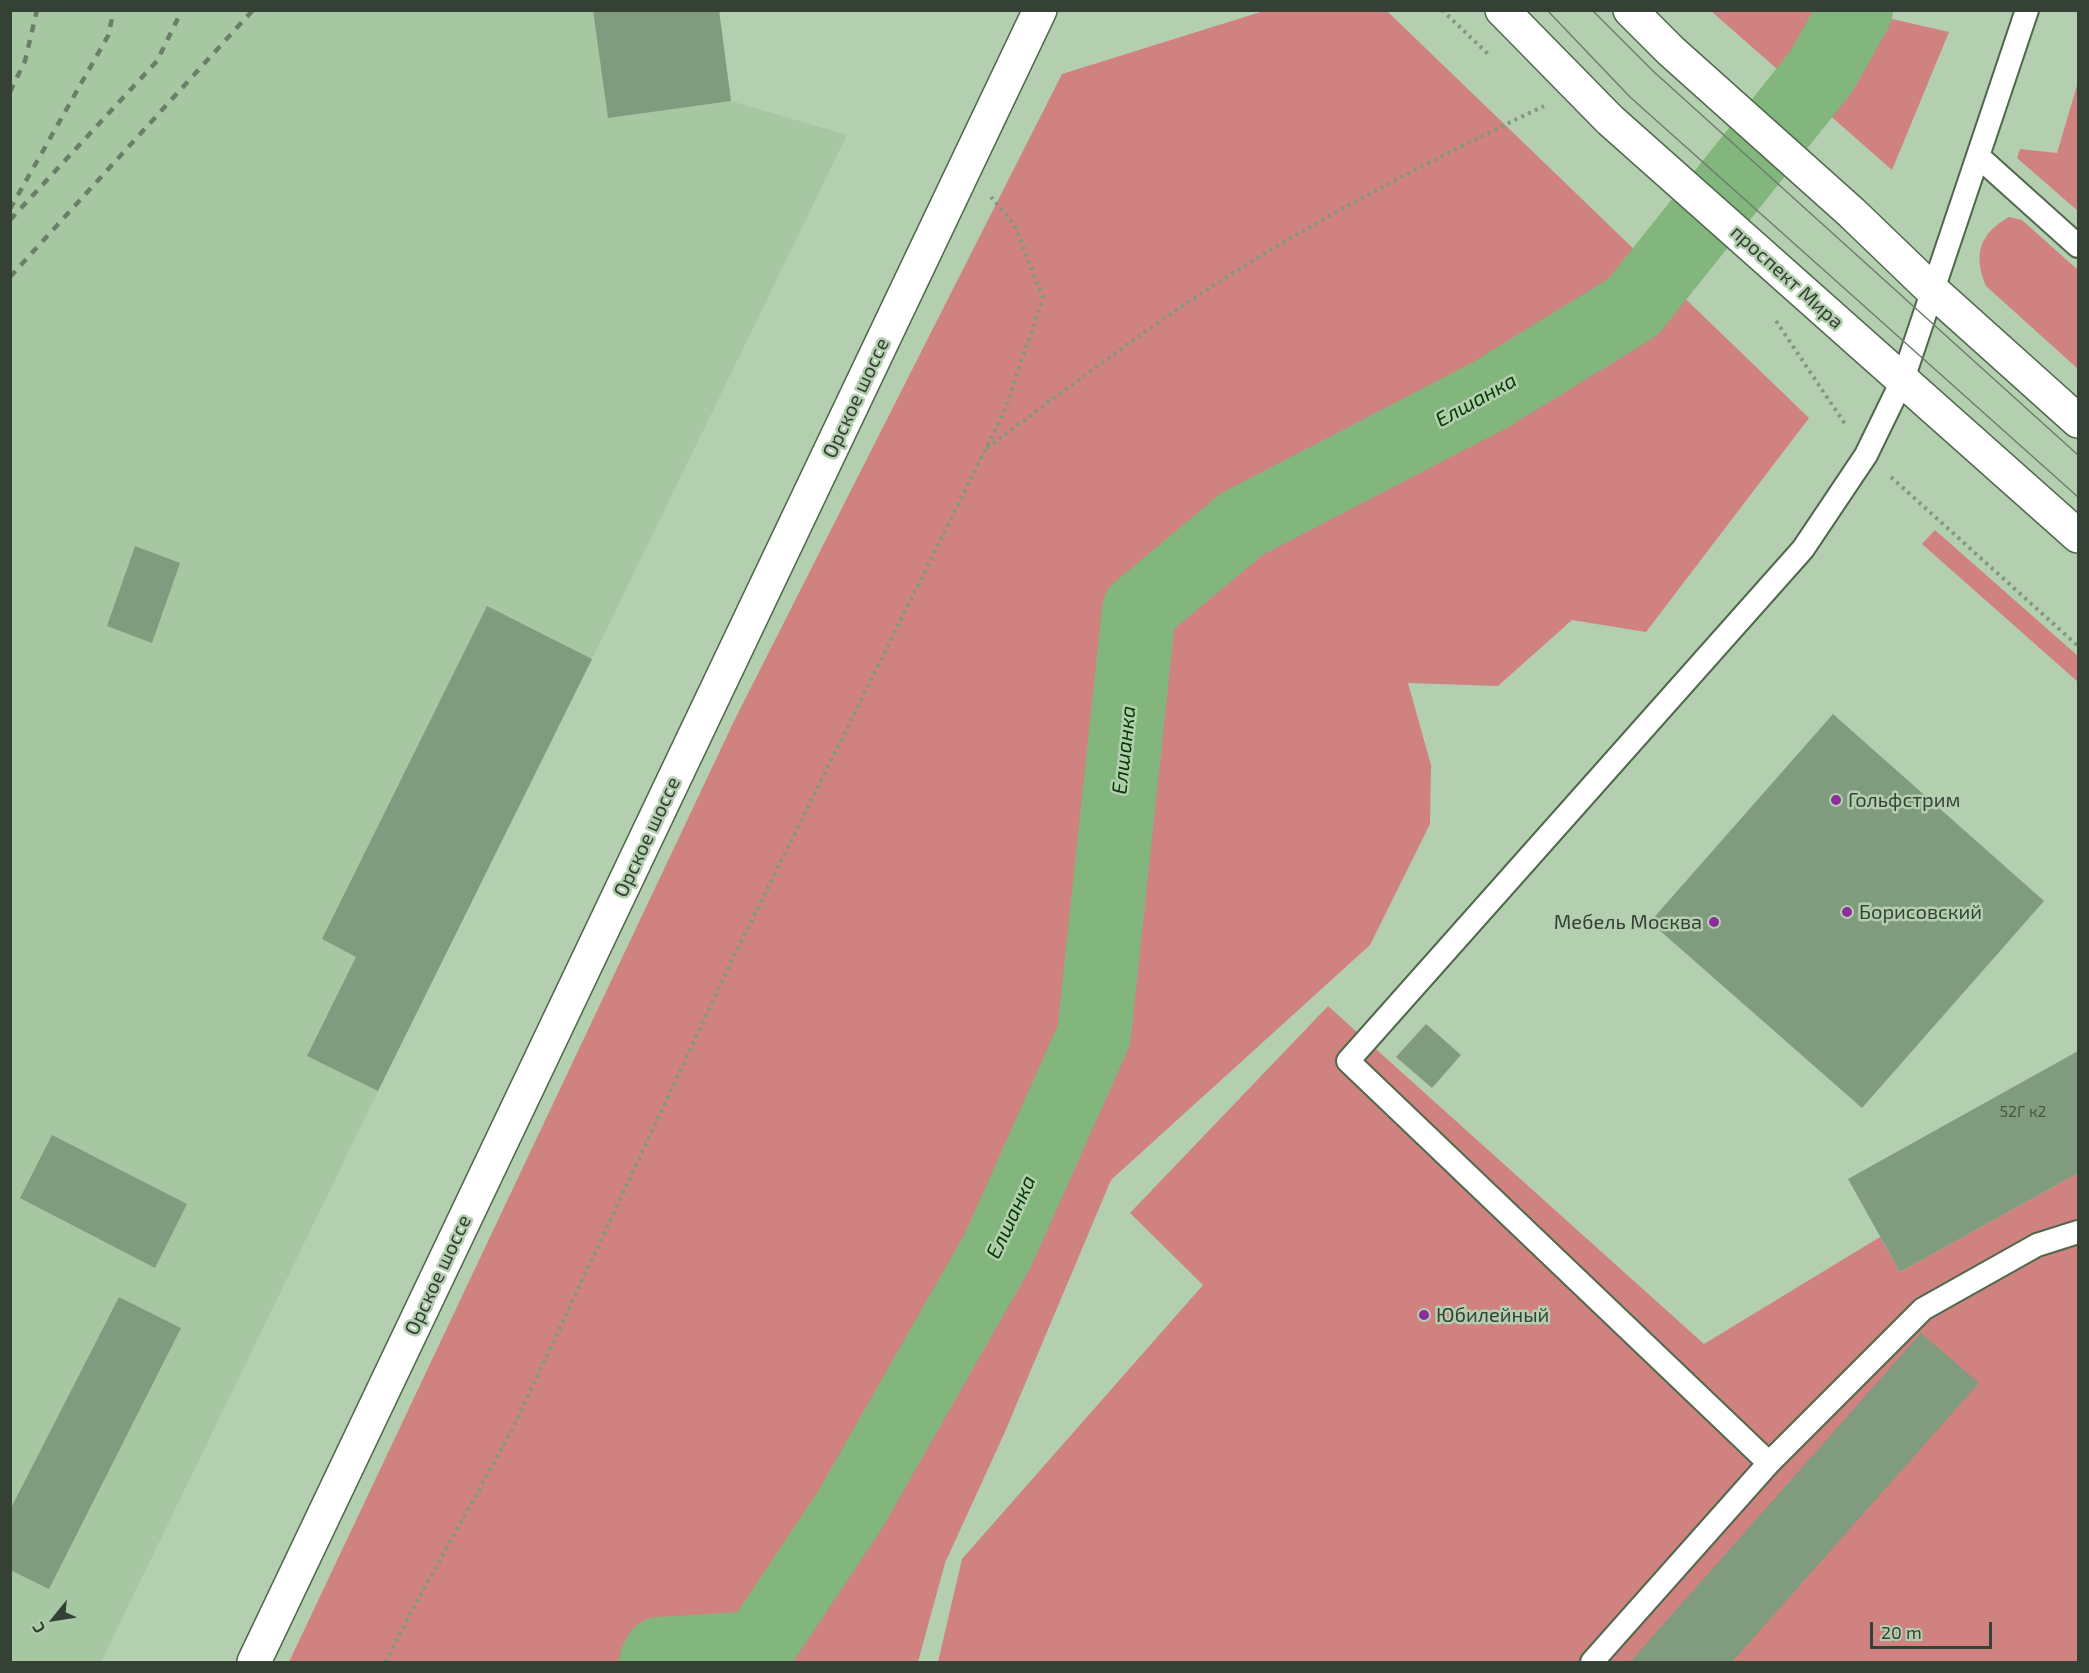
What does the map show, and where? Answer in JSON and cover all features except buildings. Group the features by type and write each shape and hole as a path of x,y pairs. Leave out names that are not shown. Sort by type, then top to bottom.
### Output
{"main road":[{"name":"Орское шоссе","path":"254,1662 1040,10"},
{"name":"проспект Мира","path":"1502,10 1610,120 2079,536"},
{"path":"1630,10 1671,51 1852,213 1932,290 2079,421"}],"lane":[{"path":"1769,1463 1348,1060 1803,549 1866,455 1903,379 2027,10"},
{"path":"1979,157 2079,246"},
{"path":"1592,1662 1769,1463 1923,1309 2037,1245 2079,1232"}],"path":[{"path":"986,448 1122,348 1262,255 1423,165 1544,106"},
{"path":"386,1662 410,1614 513,1428 732,960 1004,412 1043,298 1014,224 966,166"},
{"path":"1774,318 1866,455 2079,646"}],"shaded area":[{"path":"1267,10 1387,11 1809,418 1646,632 1572,620 1498,686 1408,683 1431,765 1430,824 1370,945 1111,1180 1004,1434 945,1563 918,1662 289,1662 735,719 1062,74"},
{"path":"11,11 719,11 731,101 847,135 101,1662 11,1662"},
{"path":"1711,11 1878,11 1879,16 1949,32 1892,170"},
{"path":"2078,82 2078,211 2017,158 2020,149 2057,153"},
{"path":"2009,217 2022,220 2078,270 2078,369 1986,286 1980,265 1981,246 1991,231"},
{"path":"1935,530 2078,656 2078,682 1922,544"},
{"name":"Юбилейный","path":"1328,1006 1704,1344 1880,1237 1900,1272 2078,1173 2078,1662 938,1662 962,1559 1203,1285 1130,1213"}],"waterway":[{"name":"Елшанка","path":"656,1662 660,1654 758,1648 850,1510 998,1250 1094,1035 1139,610 1242,524 1490,395 1633,307 1821,72 1856,10"}],"tram line":[{"path":"1547,10 1630,97 2078,497"},
{"path":"1592,10 1653,71 2078,455"}],"railway":[{"path":"10,92 25,61 37,10"},
{"path":"10,209 108,36 114,10"},
{"path":"10,220 157,61 182,10"},
{"path":"10,277 253,10"}],"place":[{"name":"Гольфстрим","path":"1836,800"},
{"name":"Борисовский","path":"1847,912"},
{"name":"Мебель Москва","path":"1714,922"},
{"name":"Юбилейный","path":"1424,1315"}]}
